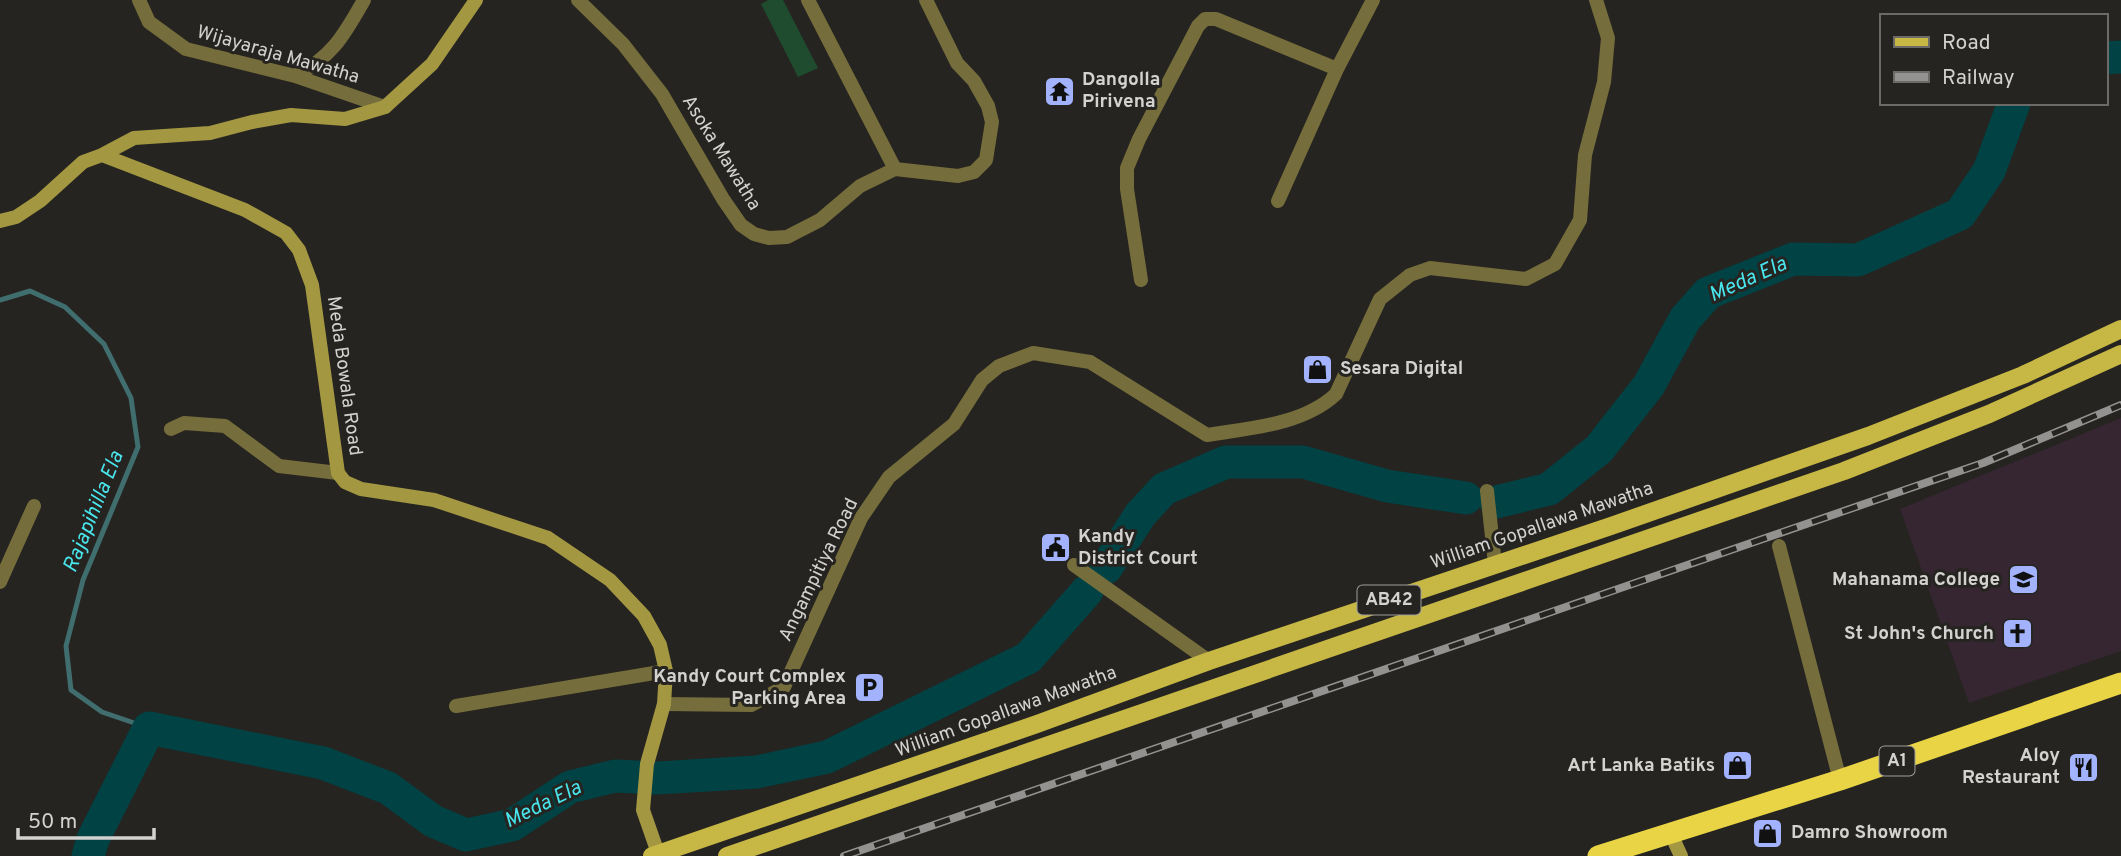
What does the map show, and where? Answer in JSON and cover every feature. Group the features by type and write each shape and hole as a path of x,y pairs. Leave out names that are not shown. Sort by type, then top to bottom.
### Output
{"highway":[{"name":"A1","path":"1598,856 1840,780 2121,683"}],"main road":[{"name":"William Gopallawa Mawatha","path":"656,855 1209,661 1868,436 2023,375 2121,329"},
{"name":"AB42","path":"727,856 1844,471 1990,414 2121,354"}],"street":[{"name":"Wijayaraja Mawatha","path":"139,0 149,22 186,49 295,76 385,107"},
{"path":"295,76 313,67 339,43 364,0"},
{"path":"0,221 16,216 40,201 83,162 134,138 210,133 291,115 345,119 385,107 432,64 475,0"},
{"name":"Asoka Mawatha","path":"578,0 623,44 662,94 723,199 741,225 754,234 769,238 787,237 820,220 860,186 895,169"},
{"path":"808,0 895,169 958,176 974,172 986,160 992,122 988,107 974,81 957,63 926,0"},
{"path":"1278,201 1337,69 1373,0"},
{"name":"Angampitiya Road","path":"664,704 751,705 785,687 861,519 889,477 954,424 982,380 999,366 1033,353 1090,362 1208,435 1279,423 1324,405 1336,394 1380,299 1410,275 1430,268 1526,279 1555,264 1580,220 1585,155 1604,82 1608,38 1596,0"},
{"path":"1141,280 1127,189 1127,168 1139,139 1198,26 1205,19 1216,19 1337,69"},
{"name":"Meda Bowala Road","path":"102,155 245,211 286,233 299,250 312,285 338,473 345,482 361,489 433,500 548,538 610,580 644,617 660,645 666,671 664,704 647,764 643,810 656,855"},
{"path":"171,429 184,423 225,426 279,466 338,473"},
{"path":"1487,491 1494,564"},
{"path":"0,582 34,506"},
{"path":"1779,546 1840,780"},
{"path":"1074,565 1209,661"},
{"path":"456,706 666,671"},
{"path":"1670,832 1681,856"}],"shaded area":[{"name":"Mahanama College","path":"2121,418 2121,651 1969,703 1900,509"}],"green space":[{"path":"768,0 783,0 818,68 798,77 761,4"}],"waterway":[{"name":"Meda Ela","path":"2107,58 2121,57"},
{"name":"Meda Ela","path":"1496,502 1549,489 1599,449 1649,385 1685,319 1708,293 1793,259 1858,260 1960,214 1989,171 2013,105"},
{"name":"Rajapihilla Ela","path":"0,300 30,291 65,307 104,344 131,398 138,447 83,580 66,646 71,690 102,712 149,728"},
{"name":"Meda Ela","path":"1106,568 1140,515 1164,489 1226,462 1303,462 1387,486 1466,498"},
{"name":"Meda Ela","path":"88,856 93,839 149,728 323,763 388,788 433,821 466,835 512,825 570,787 615,776 657,778 757,772 827,757 1028,658 1087,591"}],"railway":[{"path":"844,856 1983,463 2121,405"}],"place":[{"name":"Dangolla Pirivena","path":"1059,91"},
{"name":"Sesara Digital","path":"1317,369"},
{"name":"Kandy District Court","path":"1055,548"},
{"name":"Mahanama College","path":"2023,580"},
{"name":"St John's Church","path":"2017,634"},
{"name":"Kandy Court Complex Parking Area","path":"869,688"},
{"name":"Art Lanka Batiks","path":"1738,766"},
{"name":"Aloy Restaurant","path":"2083,767"},
{"name":"Damro Showroom","path":"1768,833"}]}
